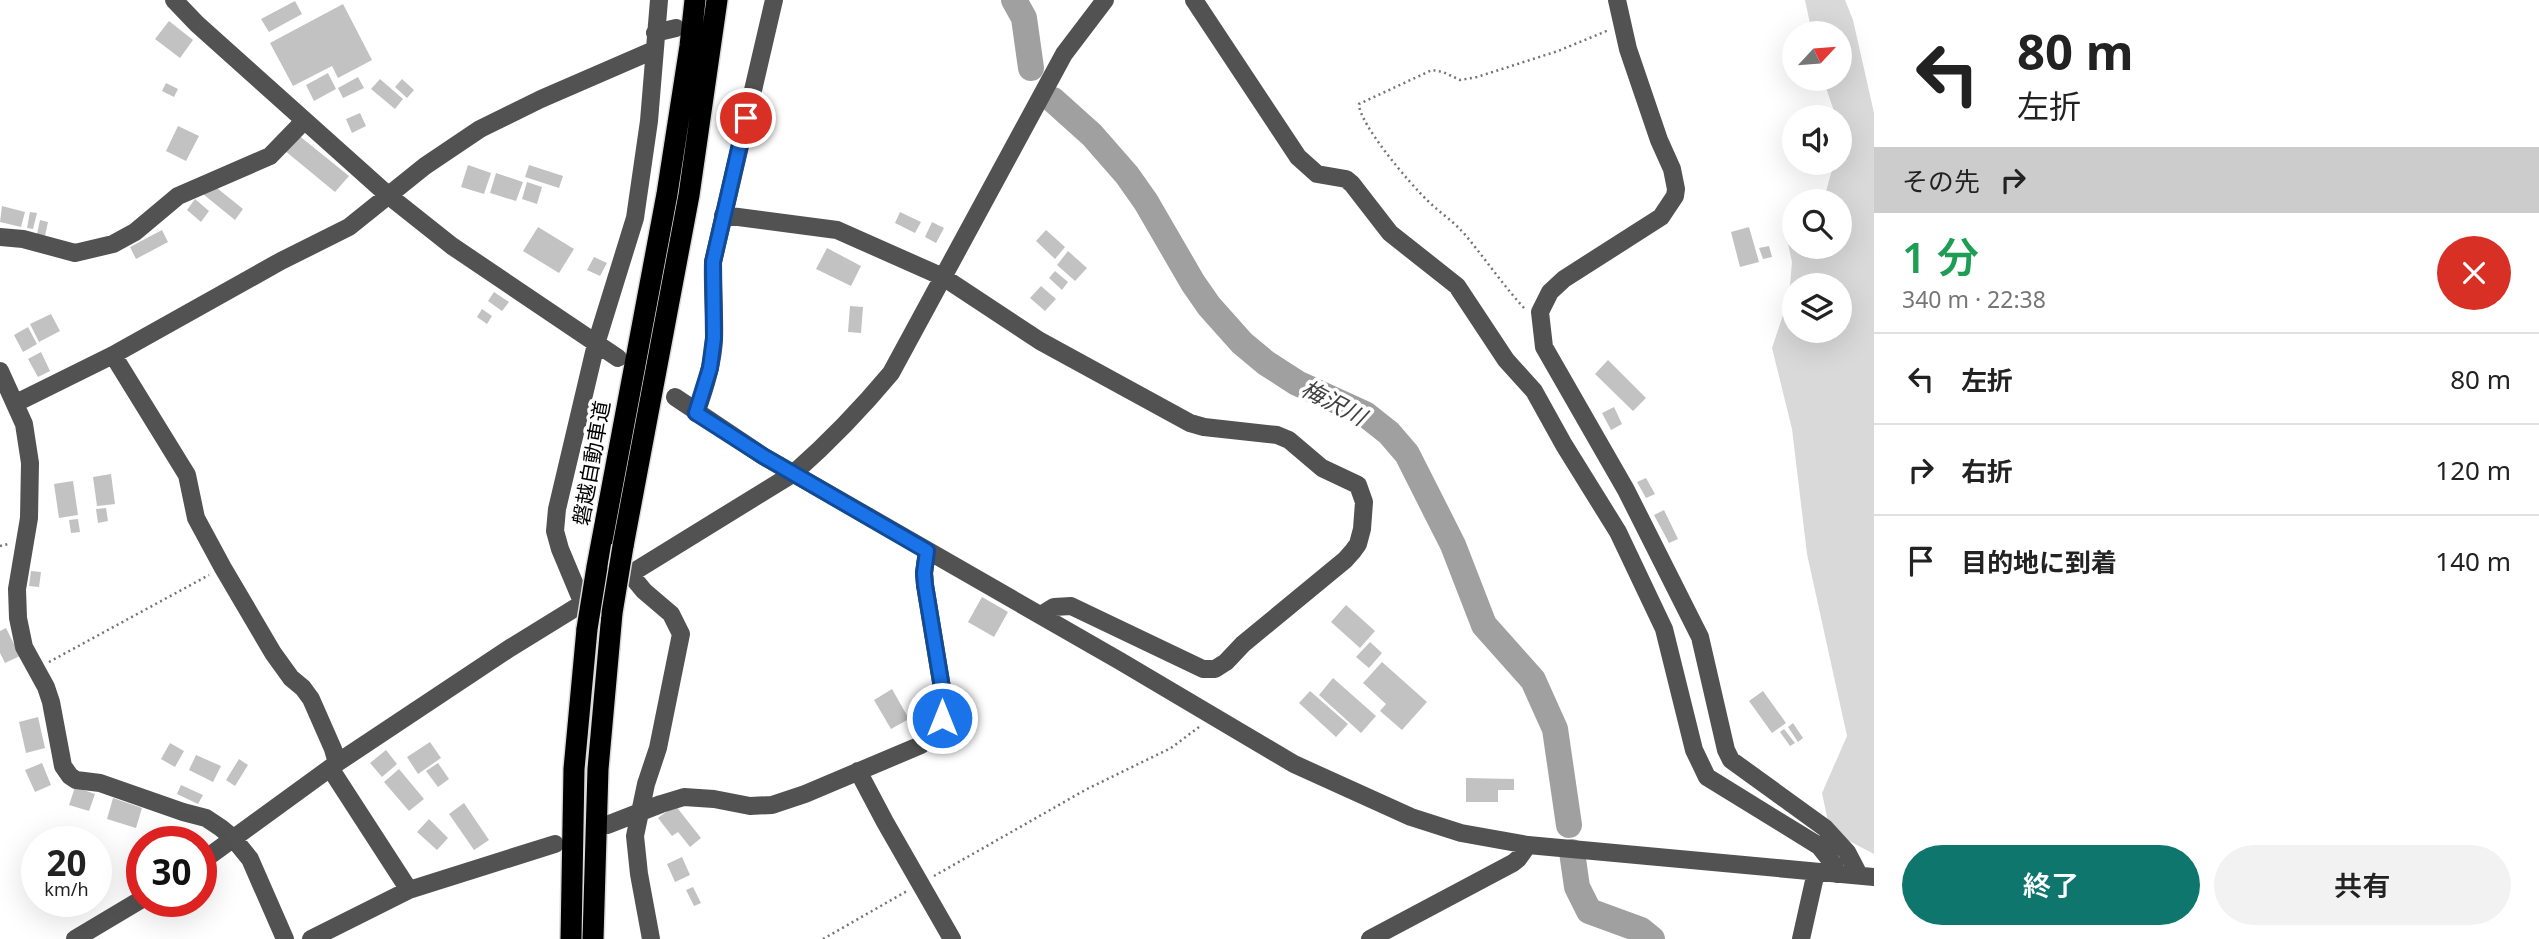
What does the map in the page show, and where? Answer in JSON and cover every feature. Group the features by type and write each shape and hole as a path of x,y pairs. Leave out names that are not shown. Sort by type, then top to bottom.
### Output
{"highway":[{"name":"磐越自動車道","path":"570,939 574,769 587,629 667,194 695,0"},
{"path":"593,939 598,769 612,613 690,195 717,0"}],"street":[{"path":"174,0 304,121 452,246 618,358"},
{"path":"583,604 555,531 556,509 596,344 635,218 649,121 659,0"},
{"path":"696,413 710,368 714,338 713,262 774,0"},
{"path":"217,850 333,766 510,648 794,472 855,415 891,373 1064,54 1105,0"},
{"path":"1194,0 1298,157 1317,174 1346,179 1390,233 1457,286 1499,351 1534,391 1618,532 1664,629 1694,750 1707,777 1819,846 1834,864 1837,874"},
{"path":"1616,0 1628,49 1659,140 1672,169 1675,196 1661,217 1550,292 1540,312 1544,347 1626,490 1700,637 1726,750 1731,760 1825,828 1867,876"},
{"path":"16,403 113,355 281,261 349,227 425,166 481,129 654,42 676,28"},
{"path":"0,237 23,239 75,253 113,244 135,232 178,196 270,156 304,121"},
{"path":"723,215 837,230 943,278 1040,341 1190,423 1204,427 1268,433 1289,440 1322,468 1358,485 1363,496 1362,529 1353,551 1262,627 1219,668 1203,668 1071,606 1054,607 1041,615"},
{"path":"113,355 187,475 196,518 223,568 273,653 311,699 333,749 333,766 409,890"},
{"path":"0,371 24,424 30,463 29,518 17,589 18,618 24,647 51,702 63,766 76,780 100,783 206,818 233,838 250,859 266,890 285,939"},
{"path":"675,397 763,456 1294,764 1411,817 1461,833 1528,845 1867,876"},
{"path":"607,825 684,797 750,806 772,805 921,745 936,732 945,706 925,585 927,551"},
{"path":"630,574 644,591 671,614 681,634 658,748 635,836 652,939"},
{"path":"858,771 952,939"},
{"path":"311,939 409,890 555,844"},
{"path":"1370,939 1513,863 1528,845"},
{"path":"1801,939 1816,872"},
{"path":"75,939 126,909"}],"path":[{"path":"1540,321 1533,318 1512,295 1454,223 1410,182 1369,128 1359,104 1432,70 1460,80 1477,77 1558,51 1622,24"},
{"path":"36,668 223,568"},
{"path":"823,939 1087,789 1171,748 1188,737 1211,715"}],"shaded area":[{"path":"1805,0 1845,0 1853,20 1874,113 1874,854 1830,831 1822,793 1847,736 1807,554 1792,429 1772,348 1782,318 1782,343 1852,343 1852,273 1791,273 1791,259 1852,259 1852,189 1827,189 1831,175 1852,175 1852,105 1832,105 1827,91 1852,91 1852,21 1809,21"}],"building":[{"path":"295,1 302,14 269,32 261,19"},
{"path":"343,4 372,60 338,78 332,66 293,86 270,43"},
{"path":"169,21 193,40 180,58 155,39"},
{"path":"328,73 336,89 314,101 306,85"},
{"path":"358,77 364,88 343,98 338,88"},
{"path":"380,79 403,99 395,109 371,89"},
{"path":"402,79 414,90 407,98 395,87"},
{"path":"166,83 178,89 174,97 162,91"},
{"path":"360,113 366,126 352,133 346,119"},
{"path":"178,126 199,136 186,161 166,151"},
{"path":"297,134 349,176 335,192 284,150"},
{"path":"468,165 491,173 484,194 461,187"},
{"path":"529,165 563,176 559,188 525,177"},
{"path":"496,173 523,182 516,201 490,193"},
{"path":"527,182 542,187 537,204 522,199"},
{"path":"212,184 243,209 235,220 203,194"},
{"path":"195,199 209,211 201,222 187,210"},
{"path":"2,206 25,212 21,227 0,222"},
{"path":"30,212 37,213 33,229 27,228"},
{"path":"900,212 921,222 915,233 895,223"},
{"path":"40,220 48,222 45,236 37,234"},
{"path":"932,222 944,228 936,243 925,237"},
{"path":"538,227 574,249 559,273 523,251"},
{"path":"1749,227 1759,262 1740,267 1731,232"},
{"path":"162,230 168,242 136,259 130,247"},
{"path":"1046,230 1065,247 1055,259 1036,241"},
{"path":"1769,246 1772,257 1763,259 1759,248"},
{"path":"827,248 861,266 851,286 816,269"},
{"path":"1068,251 1087,268 1075,281 1057,265"},
{"path":"594,257 607,263 600,276 587,270"},
{"path":"1055,271 1068,282 1062,290 1049,278"},
{"path":"1041,286 1056,299 1045,311 1030,298"},
{"path":"494,292 509,302 502,311 488,301"},
{"path":"850,306 863,307 861,333 848,332"},
{"path":"482,309 492,316 487,324 477,317"},
{"path":"51,314 60,331 39,342 30,324"},
{"path":"28,327 37,344 23,352 14,335"},
{"path":"41,352 50,371 38,377 28,359"},
{"path":"1608,360 1646,398 1633,411 1595,374"},
{"path":"1614,407 1622,424 1611,430 1602,413"},
{"path":"111,474 115,504 97,506 93,477"},
{"path":"1646,478 1655,494 1646,498 1637,482"},
{"path":"73,481 78,515 59,518 54,484"},
{"path":"106,508 108,521 98,523 96,509"},
{"path":"1664,510 1678,539 1669,543 1654,515"},
{"path":"78,519 80,532 71,533 69,520"},
{"path":"31,571 41,572 39,587 29,586"},
{"path":"982,597 1008,612 994,637 968,622"},
{"path":"1346,605 1375,631 1360,648 1331,622"},
{"path":"6,628 20,656 5,663 0,653 0,631"},
{"path":"1370,642 1382,653 1369,668 1356,657"},
{"path":"1382,662 1427,702 1402,730 1380,711 1386,704 1363,683"},
{"path":"1333,678 1376,716 1361,733 1319,695"},
{"path":"892,689 909,719 891,729 874,700"},
{"path":"1310,691 1348,724 1336,737 1299,703"},
{"path":"1763,691 1786,723 1772,733 1749,701"},
{"path":"38,717 45,748 26,753 19,722"},
{"path":"1793,723 1803,738 1798,742 1788,727"},
{"path":"1784,729 1795,743 1790,746 1780,732"},
{"path":"430,742 441,758 418,774 407,757"},
{"path":"170,743 184,751 175,767 161,759"},
{"path":"386,750 397,764 382,777 370,763"},
{"path":"196,755 221,766 213,782 189,770"},
{"path":"239,759 248,765 235,786 226,780"},
{"path":"42,763 51,785 35,792 25,770"},
{"path":"438,763 449,779 438,787 426,771"},
{"path":"399,769 424,799 409,811 384,782"},
{"path":"1466,778 1514,779 1514,790 1498,790 1498,802 1466,802"},
{"path":"181,785 203,795 198,804 177,794"},
{"path":"75,787 95,794 89,811 69,805"},
{"path":"113,798 142,808 137,826 107,819"},
{"path":"464,803 489,840 474,850 449,814"},
{"path":"675,805 701,838 690,847 678,832 672,836 658,818"},
{"path":"429,819 448,838 437,850 417,832"},
{"path":"682,857 690,875 675,882 667,864"},
{"path":"693,887 701,903 694,906 686,890"}],"waterway":[{"name":"梅沢川","path":"1014,0 1024,18 1031,68"},
{"name":"梅沢川","path":"1053,100 1092,135 1127,175 1146,202 1193,283 1209,306 1242,343 1297,383 1365,414 1389,433 1407,454 1453,545 1484,625 1533,680 1555,729 1569,825"},
{"name":"梅沢川","path":"1572,852 1577,887 1589,911 1641,930 1652,939"}],"route":[{"path":"746,118 713,262 714,338 710,368 696,413 763,456 927,551 925,585 943,689 945,706 942,718"}]}
